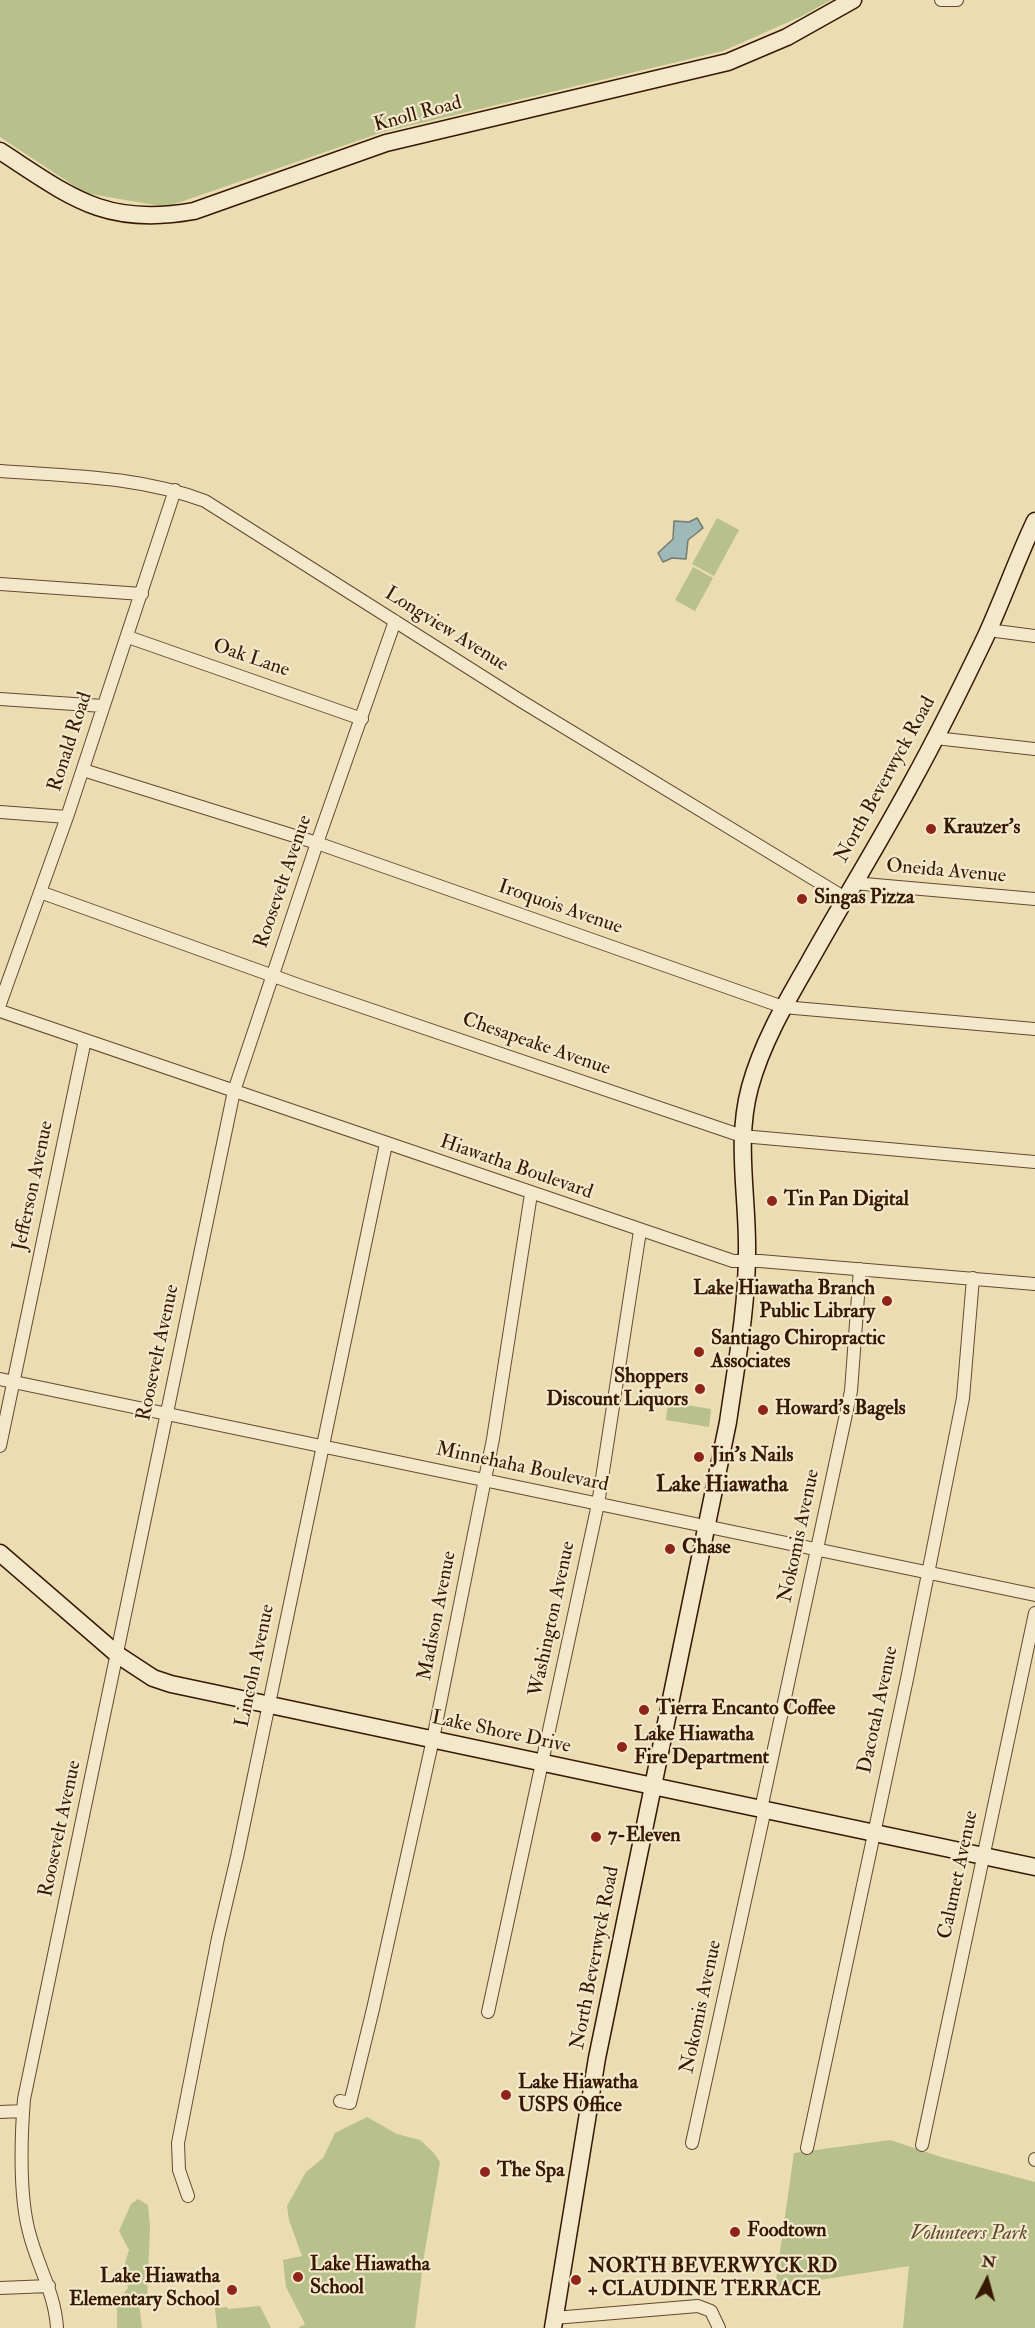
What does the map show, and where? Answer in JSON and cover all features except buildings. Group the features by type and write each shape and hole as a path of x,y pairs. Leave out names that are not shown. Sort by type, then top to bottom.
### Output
{"street":[{"name":"Knoll Road","path":"0,151 58,190 92,206 134,215 174,215 230,200 386,143 728,62 787,37 853,0"},
{"path":"941,0 957,0"},
{"name":"Longview Avenue","path":"0,471 130,481 175,490 205,501 521,700 845,898"},
{"name":"Ronald Road","path":"0,1004 67,817 175,490"},
{"name":"North Beverwyck Road","path":"554,2323 597,2058 726,1432 738,1357 747,1261 742,1136 746,1104 757,1062 783,1007 935,738 988,630 1035,521"},
{"path":"0,584 142,594"},
{"name":"Roosevelt Avenue","path":"57,2328 49,2286 35,2254 25,2211 23,2111 31,2065 234,1091 317,843 395,621"},
{"path":"988,630 1035,636"},
{"name":"Oak Lane","path":"128,637 362,718"},
{"path":"0,699 103,706"},
{"path":"935,738 1035,749"},
{"name":"Iroquois Avenue","path":"83,770 317,843 783,1007 1035,1029"},
{"path":"0,812 67,817"},
{"name":"Oneida Avenue","path":"854,883 1035,899"},
{"name":"Chesapeake Avenue","path":"40,892 274,976 742,1136 1035,1162"},
{"name":"Hiawatha Boulevard","path":"0,1011 733,1262 860,1269 1035,1284"},
{"name":"Jefferson Avenue","path":"0,1446 85,1040"},
{"name":"Lincoln Avenue","path":"188,2196 179,2170 178,2143 218,1938 386,1143"},
{"name":"Madison Avenue","path":"340,2101 350,2103 433,1739 494,1439 531,1194"},
{"name":"Washington Avenue","path":"488,2012 598,1504 640,1231"},
{"name":"Nokomis Avenue","path":"692,2143 851,1391 860,1269"},
{"name":"Dacotah Avenue","path":"807,2148 963,1398 973,1278"},
{"name":"Minnehaha Boulevard","path":"0,1379 1035,1595"},
{"name":"Lake Shore Drive","path":"0,1553 118,1655 153,1678 171,1684 1035,1867"},
{"name":"Calumet Avenue","path":"922,2145 1035,1613"},
{"path":"0,2112 23,2111"},
{"path":"0,2288 49,2286"},
{"path":"554,2323 698,2306 711,2311 719,2328"}],"green space":[{"path":"0,0 831,0 802,16 723,51 383,132 166,207 85,193 0,137"},
{"path":"717,518 739,530 714,576 692,564"},
{"path":"693,567 713,578 695,611 675,600"},
{"path":"668,1402 711,1409 709,1427 666,1420"},
{"path":"367,2117 397,2134 420,2140 440,2162 424,2256 415,2328 298,2328 305,2324 286,2287 283,2260 302,2256 289,2220 287,2206 306,2172 323,2158 335,2133"},
{"name":"Volunteers Park","path":"890,2140 941,2157 1035,2182 1035,2328 903,2328 909,2266 775,2287 794,2153"},
{"path":"138,2199 148,2205 150,2226 147,2302 139,2303 142,2328 117,2328 117,2302 128,2288 123,2270 129,2250 119,2231 131,2204"},
{"path":"260,2306 271,2328 217,2328 215,2308"}],"water":[{"path":"697,518 703,528 688,540 686,559 672,558 663,562 658,553 673,539 674,521 689,522"}],"place":[{"name":"Krauzer's","path":"931,829"},
{"name":"Singas Pizza","path":"802,899"},
{"name":"Tin Pan Digital","path":"772,1201"},
{"name":"Lake Hiawatha Branch Public Library","path":"887,1301"},
{"name":"Santiago Chiropractic Associates","path":"699,1352"},
{"name":"Shoppers Discount Liquors","path":"700,1389"},
{"name":"Howard's Bagels","path":"763,1410"},
{"name":"Jin's Nails","path":"699,1457"},
{"name":"Chase","path":"670,1549"},
{"name":"Tierra Encanto Coffee","path":"644,1710"},
{"name":"Lake Hiawatha Fire Department","path":"622,1747"},
{"name":"7-Eleven","path":"596,1837"},
{"name":"Lake Hiawatha USPS Office","path":"506,2095"},
{"name":"The Spa","path":"485,2172"},
{"name":"Foodtown","path":"735,2232"},
{"name":"Lake Hiawatha School","path":"298,2277"},
{"name":"NORTH BEVERWYCK RD + CLAUDINE TERRACE","path":"576,2280"},
{"name":"Lake Hiawatha Elementary School","path":"232,2290"}],"district":[{"name":"Lake Hiawatha","path":"722,1486"}]}
